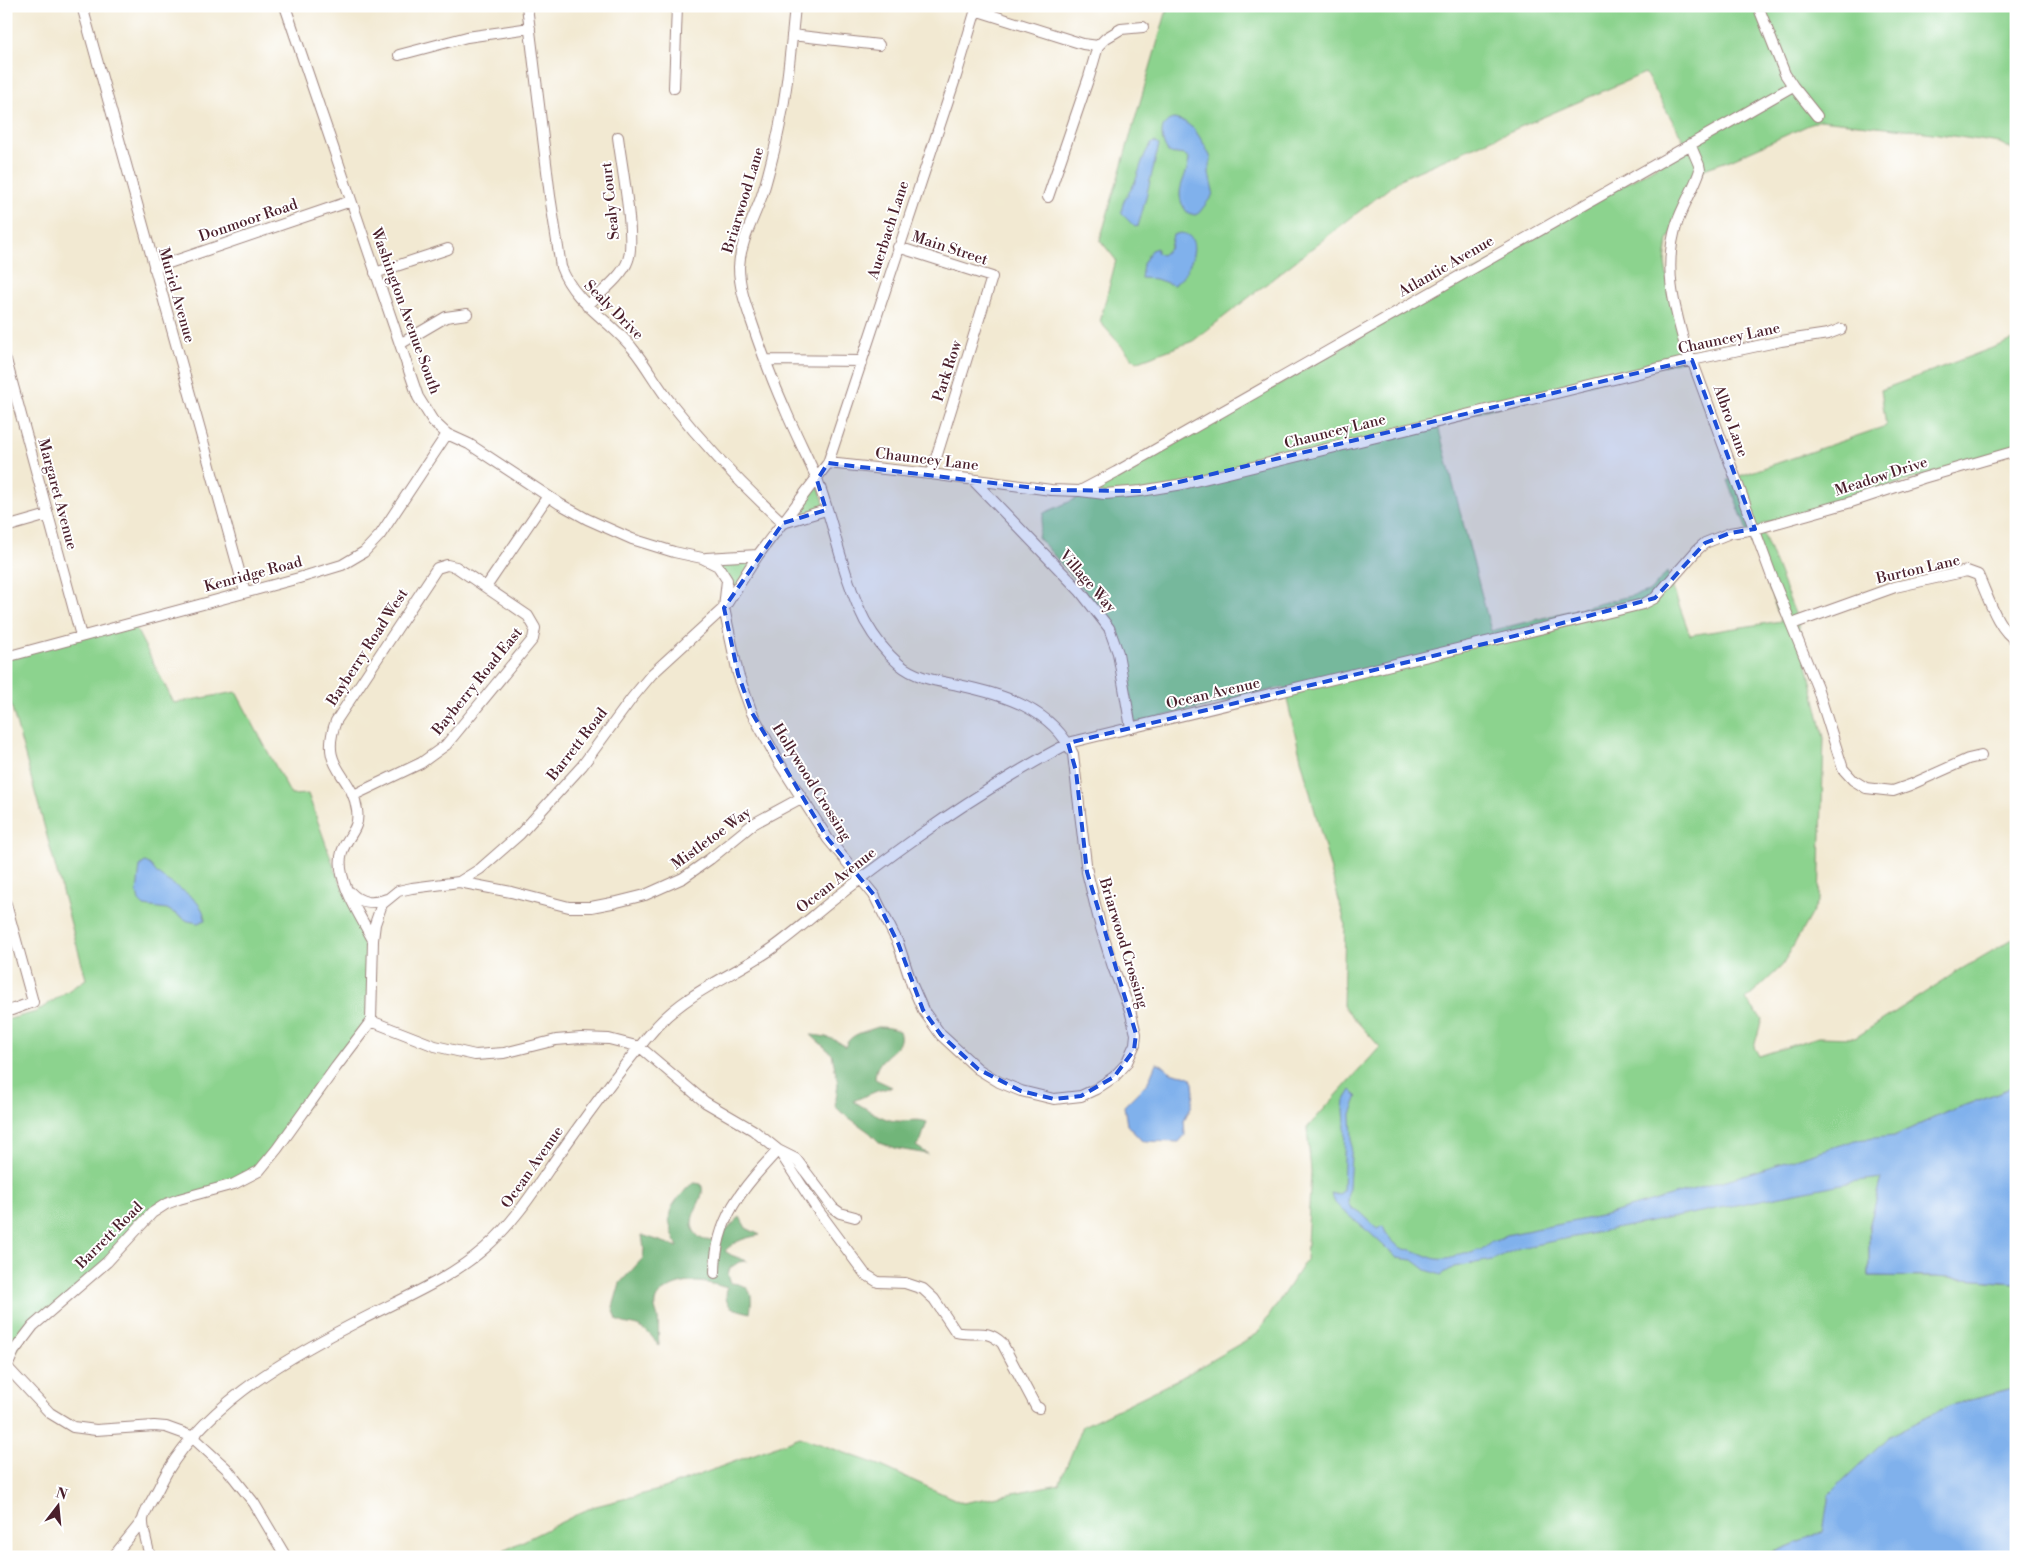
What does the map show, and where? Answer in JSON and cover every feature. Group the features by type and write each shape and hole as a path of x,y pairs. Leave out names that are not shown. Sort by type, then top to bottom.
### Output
{"street":[{"name":"Muriel Avenue","path":"82,6 244,592"},
{"name":"Washington Avenue South","path":"285,6 418,397 433,421 447,434 470,444 548,496 587,519 632,539 674,552 702,558 758,556"},
{"name":"Sealy Drive","path":"527,6 550,196 561,266 571,287 587,306 614,328 633,349 669,401 708,449 742,485 783,523"},
{"path":"674,88 677,6"},
{"name":"Briarwood Lane","path":"795,6 787,87 778,138 762,196 745,240 739,263 739,274 744,300 765,360 817,480"},
{"path":"1758,6 1785,74 1817,116"},
{"path":"976,8 1083,44 1098,46"},
{"name":"Auerbach Lane","path":"828,463 956,76 976,8"},
{"path":"1048,197 1098,46 1121,28 1143,27"},
{"path":"400,56 466,37 530,28"},
{"path":"792,35 879,45"},
{"name":"Atlantic Avenue","path":"1080,490 1116,472 1793,86"},
{"name":"Sealy Court","path":"587,306 624,269 630,254 630,230 618,137"},
{"name":"Albro Lane","path":"1690,144 1700,165 1700,170 1676,224 1672,241 1669,263 1672,299 1688,352 1823,706 1843,769 1853,780 1866,788 1893,791 1968,759 1980,756"},
{"name":"Donmoor Road","path":"154,268 351,201"},
{"name":"Main Street","path":"898,247 992,277"},
{"path":"376,272 448,248"},
{"name":"Park Row","path":"931,474 992,277"},
{"path":"400,344 446,317 467,314"},
{"name":"Chauncey Lane","path":"828,463 1051,490 1080,490 1105,494 1125,493 1183,484 1692,360 1782,341 1828,334 1841,328"},
{"name":"Margaret Avenue","path":"6,360 81,636"},
{"path":"765,360 862,360"},
{"name":"Kenridge Road","path":"6,657 342,565 364,552 380,534 447,434"},
{"name":"Meadow Drive","path":"1755,529 1848,503 2016,451"},
{"path":"817,480 828,463"},
{"name":"Barrett Road","path":"348,890 353,896 366,902 378,902 398,892 412,888 460,882 480,870 520,834 582,766 652,674 724,608 758,556 817,480"},
{"name":"Briarwood Crossing","path":"817,480 847,577 865,620 880,645 898,664 914,674 934,681 984,690 1014,700 1034,711 1058,730 1073,754 1087,872 1101,928 1113,967 1130,1010 1136,1034 1134,1050 1126,1064 1101,1086"},
{"name":"Village Way","path":"973,480 1080,591 1109,628 1118,653 1131,728"},
{"path":"486,587 548,496"},
{"path":"783,523 826,510"},
{"path":"6,527 48,515"},
{"name":"Ocean Avenue","path":"113,1557 143,1520 169,1467 191,1436 211,1416 231,1400 297,1356 353,1324 436,1283 487,1247 513,1220 592,1106 659,1024 677,1007 707,986 770,951 909,842 974,798 1068,744 1643,604 1655,598 1705,543 1730,533 1755,529"},
{"name":"Washington Avenue South","path":"702,558 718,566 728,580 724,608"},
{"name":"Bayberry Road West","path":"354,795 336,768 333,758 330,743 336,721 438,568 447,565 456,567 486,587"},
{"name":"Burton Lane","path":"1792,624 1895,587 1967,571 1978,575 2000,626 2008,636 2016,640"},
{"name":"Bayberry Road East","path":"354,795 421,762 446,746 533,639 535,628 528,616 486,587"},
{"name":"Hollywood Crossing","path":"724,608 738,674 752,713 801,798 828,839 874,895 889,922 923,1010 941,1035 966,1060 1000,1082 1037,1095 1054,1099 1071,1098 1081,1096 1101,1086"},
{"path":"354,795 358,823 343,850 340,868 348,890 373,940"},
{"name":"Mistletoe Way","path":"460,882 569,907 591,907 617,902 645,895 683,878 753,824 801,798"},
{"path":"388,898 380,910 373,940 371,1021 435,1046 475,1055 504,1053 556,1040 581,1038 609,1039 640,1047 705,1102 752,1130 778,1150 796,1158 834,1208 840,1214 855,1217"},
{"path":"6,904 33,1002 6,1012"},
{"name":"Barrett Road","path":"7,1368 14,1351 33,1326 107,1262 133,1231 152,1213 178,1199 234,1184 259,1171 278,1149 330,1074 371,1021"},
{"path":"715,1274 718,1246 730,1209 745,1185 778,1150"},
{"path":"778,1150 817,1209 865,1274 878,1282 905,1283 918,1286 934,1299 956,1332 982,1332 995,1337 1002,1344 1036,1407 1039,1408"},
{"path":"7,1368 50,1413 73,1426 96,1430 154,1426 166,1427 191,1436 227,1469 254,1503 286,1557"},
{"path":"143,1520 150,1557"}],"highlighted area":[{"path":"1692,360 1755,529 1730,533 1705,543 1655,598 1496,641 1068,743 1076,771 1087,872 1136,1034 1134,1050 1114,1077 1081,1096 1054,1099 1021,1091 978,1069 941,1035 923,1010 898,943 874,895 828,839 752,713 738,674 724,608 783,523 826,510 817,480 828,463 1051,490 1141,491"}],"green space":[{"path":"1168,6 2016,6 2016,152 2000,143 1905,129 1820,120 1730,160 1704,169 1668,240 1665,262 1689,359 1437,422 1491,631 1650,591 1667,572 1690,635 1781,621 1728,480 1886,426 1881,390 2016,339 2016,448 1760,525 1796,616 1824,738 1819,900 1782,966 1746,1000 1762,1019 1754,1047 1759,1056 1818,1037 1855,1038 1958,971 2016,937 2016,1086 1947,1112 1894,1136 1869,1227 1869,1276 1936,1277 2016,1283 2016,1388 1951,1405 1829,1494 1824,1532 1758,1557 491,1557 592,1507 659,1490 800,1437 879,1465 963,1503 1059,1484 1083,1426 1177,1380 1257,1334 1306,1260 1311,1172 1307,1128 1380,1047 1343,1006 1345,923 1302,763 1284,687 1135,723 1118,629 1038,537 1044,513 1096,490 1688,148 1645,73 1402,178 1193,341 1136,362 1100,322 1116,260 1100,240"},
{"path":"817,480 826,510 783,523"},
{"path":"758,555 724,608 728,588 710,562"},
{"path":"133,623 174,703 236,692 291,795 308,794 337,875 364,934 373,972 368,1021 259,1171 166,1204 23,1339 6,1371 6,1020 36,1012 86,979 6,686 6,657"},
{"path":"878,1027 899,1031 899,1044 880,1063 876,1070 875,1079 892,1087 853,1101 891,1120 919,1120 927,1122 921,1140 916,1146 928,1154 898,1149 879,1142 835,1106 838,1084 832,1054 811,1035 830,1038 838,1041 845,1047 847,1042 854,1036"},
{"path":"695,1183 701,1184 702,1190 692,1223 699,1237 704,1240 715,1238 721,1235 740,1217 746,1228 760,1235 745,1238 725,1251 747,1261 739,1262 730,1268 728,1274 731,1283 743,1286 750,1292 750,1313 728,1304 727,1288 703,1282 679,1284 662,1292 655,1301 659,1346 644,1329 617,1320 613,1307 620,1283 643,1258 642,1235 678,1247 670,1225 670,1213 672,1206 677,1200 688,1187"}],"water":[{"path":"1174,119 1185,122 1195,130 1211,158 1209,173 1213,191 1212,196 1199,213 1195,215 1188,213 1180,198 1181,186 1189,158 1185,155 1169,153 1162,138 1165,124"},
{"path":"1155,142 1159,145 1142,213 1138,226 1135,227 1122,214 1122,206 1134,184 1146,153 1152,143"},
{"path":"1180,233 1188,236 1193,241 1194,249 1184,275 1173,285 1156,279 1141,278 1143,264 1151,250 1157,248 1157,253 1162,255 1170,248 1173,235"},
{"path":"145,862 159,875 194,899 200,905 205,920 198,923 188,921 167,909 144,906 139,901 137,892 140,866"},
{"path":"1156,1063 1161,1064 1171,1072 1190,1077 1193,1083 1194,1093 1191,1107 1184,1120 1185,1135 1179,1142 1142,1141 1127,1125 1124,1106 1148,1082"},
{"path":"2016,1086 2016,1283 1936,1277 1869,1276 1869,1227 1882,1178 1857,1181 1519,1248 1492,1260 1454,1267 1441,1275 1426,1270 1413,1260 1397,1258 1343,1211 1335,1203 1331,1193 1338,1195 1343,1191 1344,1110 1345,1100 1351,1090 1358,1096 1351,1114 1352,1140 1348,1203 1351,1208 1360,1212 1378,1229 1383,1226 1391,1240 1401,1248 1441,1259 1481,1250 1490,1242 1506,1235 1605,1215 1856,1140 1894,1136 1947,1112"},
{"path":"2016,1388 2016,1557 1758,1557 1823,1532 1829,1494 1888,1437 1951,1405"}]}
